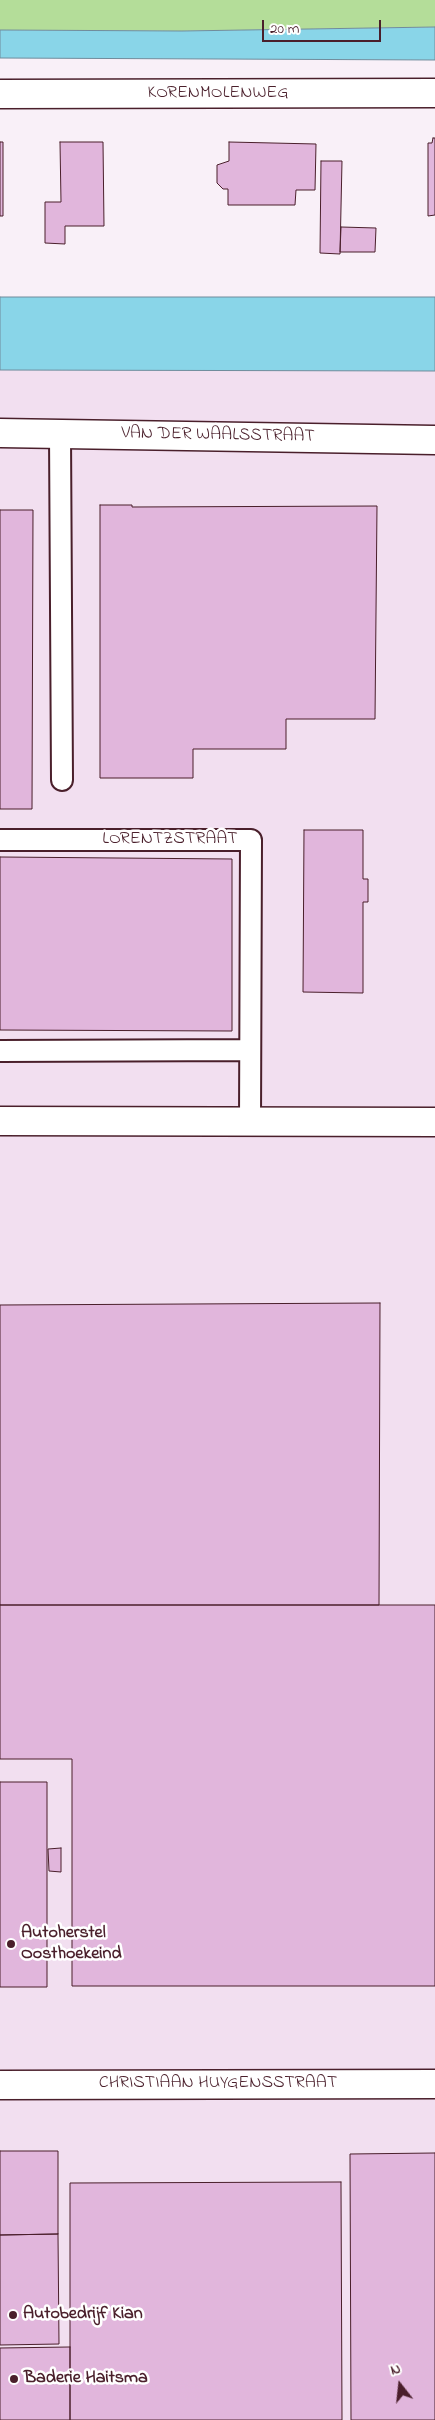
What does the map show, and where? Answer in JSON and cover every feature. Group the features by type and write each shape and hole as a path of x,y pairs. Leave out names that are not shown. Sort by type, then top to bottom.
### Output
{"street":[{"name":"KORENMOLENWEG","path":"0,94 435,93"},
{"name":"VAN DER WAALSSTRAAT","path":"0,433 435,440"},
{"path":"0,1121 435,1122"},
{"name":"CHRISTIAAN HUYGENSSTRAAT","path":"0,2084 435,2084"}],"lane":[{"path":"60,434 62,780"},
{"name":"LORENTZSTRAAT","path":"0,840 250,840 250,1122"},
{"path":"0,1051 250,1050"}],"shaded area":[{"path":"435,323 435,2420 0,2420 0,324"}],"green space":[{"path":"0,0 435,0 435,27 182,31 0,30"}],"water":[{"path":"435,27 435,60 0,58 0,30 182,31"},
{"path":"0,297 435,297 435,371 0,370"}],"building":[{"path":"433,138 435,138 435,215 428,216 428,143 432,143"},
{"path":"0,142 3,142 3,216 0,216"},
{"path":"60,142 103,142 104,226 65,226 65,244 45,243 45,202 61,202"},
{"path":"229,142 316,144 315,190 296,190 295,205 228,205 228,189 223,189 217,183 217,165 229,161"},
{"path":"321,161 342,161 340,254 320,253"},
{"path":"341,227 376,228 375,252 340,252"},
{"path":"100,505 132,505 132,507 377,506 375,719 286,719 286,749 193,749 193,778 100,778"},
{"path":"0,510 33,510 32,809 0,809"},
{"path":"304,830 363,830 363,879 368,879 368,902 363,902 363,993 303,992"},
{"path":"0,857 232,859 232,1031 0,1030"},
{"path":"380,1303 379,1605 0,1605 0,1305"},
{"path":"0,1605 435,1605 435,1986 72,1986 72,1759 0,1759"},
{"path":"0,1782 47,1782 47,1987 0,1987"},
{"path":"61,1848 61,1872 49,1871 48,1849"},
{"path":"0,2151 58,2151 58,2234 0,2235"},
{"path":"435,2153 435,2420 351,2420 350,2154"},
{"path":"341,2182 342,2420 70,2420 70,2183"},
{"path":"58,2234 59,2344 0,2345 0,2235"},
{"path":"70,2347 70,2420 0,2420 0,2348"}],"place":[{"name":"Autoherstel Oosthoekeind","path":"11,1944"},
{"name":"Autobedrijf Kian","path":"13,2315"},
{"name":"Baderie Haitsma","path":"14,2379"}]}
